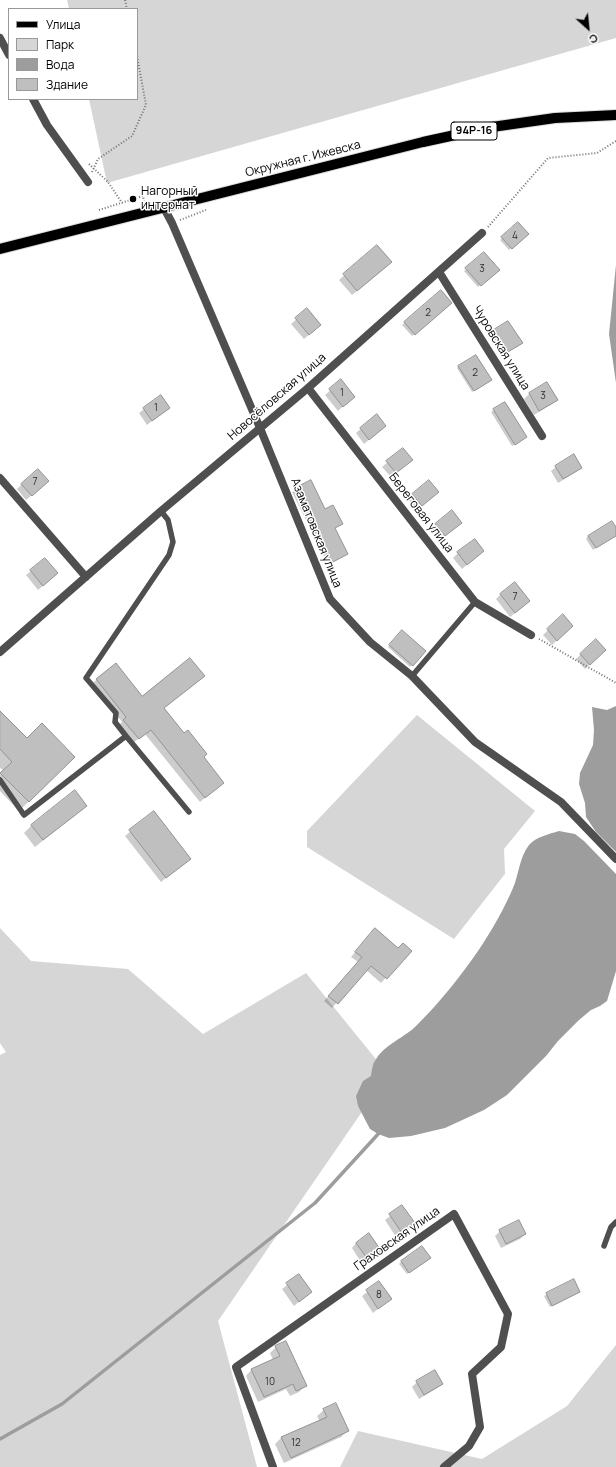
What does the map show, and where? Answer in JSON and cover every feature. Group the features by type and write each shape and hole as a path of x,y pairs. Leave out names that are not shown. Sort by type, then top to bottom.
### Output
{"main road":[{"name":"Окружная г. Ижевска","path":"0,249 408,146 492,127 555,118 616,115"}],"street":[{"path":"0,38 8,53"},
{"path":"34,100 47,125 88,182"},
{"name":"Азаматовская улица","path":"164,208 175,230 260,428 330,599 370,642 412,676 475,742 561,802 616,859"},
{"name":"Новосёловская улица","path":"0,652 161,511 308,388 482,233"},
{"name":"Чуровская улица","path":"439,272 542,436"},
{"name":"Береговая улица","path":"308,388 475,602 531,634"},
{"path":"0,478 86,577"},
{"name":"Граховская улица","path":"273,1467 236,1366 454,1214 508,1314 501,1347 472,1374 480,1427 469,1446 444,1467"}],"lane":[{"path":"161,511 168,520 173,542 169,556 86,678 116,713 115,722 189,812"},
{"path":"412,676 475,602"},
{"path":"0,780 24,815 126,736"},
{"path":"604,1246 611,1227 616,1222"}],"path":[{"path":"88,182 98,159 132,136 146,105 138,61"},
{"path":"482,233 548,158 598,153 616,141"},
{"path":"72,160 88,164 94,168 111,187 122,203"},
{"path":"99,210 143,196"},
{"path":"531,634 616,683"}],"green space":[{"path":"67,0 616,0 616,38 107,183 89,100 138,100 138,8 69,8"},
{"path":"417,715 535,811 504,849 505,874 454,939 307,847 307,831"},
{"path":"0,928 31,961 128,969 203,1034 306,973 388,1074 218,1321 257,1467 0,1467 0,1055 6,1052 0,1043"},
{"path":"616,1345 616,1467 340,1467 358,1431 482,1459 567,1406"}],"water":[{"path":"616,265 616,383 609,334"},
{"path":"616,706 616,852 596,832 586,817 585,803 579,784 580,773 593,745 594,730 592,707 607,710"},
{"path":"559,831 575,834 584,841 616,874 616,971 607,1001 591,1010 579,1020 507,1095 484,1110 445,1128 411,1136 389,1138 378,1134 370,1129 358,1106 356,1096 363,1081 371,1076 373,1064 384,1050 413,1029 426,1016 450,989 478,951 506,904 515,883 523,855 529,845 539,838"}],"building":[{"path":"518,222 529,234 512,249 501,237"},
{"path":"377,245 392,262 357,291 343,274"},
{"path":"484,252 500,270 481,286 465,268"},
{"path":"441,290 452,303 415,335 404,322"},
{"path":"307,308 321,325 309,335 295,318"},
{"path":"508,321 523,343 506,353 492,331"},
{"path":"476,355 492,380 474,391 458,366"},
{"path":"341,379 355,397 343,407 329,389"},
{"path":"547,382 558,400 539,411 529,393"},
{"path":"161,395 170,408 152,421 143,408"},
{"path":"505,402 527,437 515,445 493,409"},
{"path":"377,414 386,426 369,440 360,428"},
{"path":"403,448 413,460 396,473 386,461"},
{"path":"574,454 582,468 563,479 555,466"},
{"path":"38,469 49,481 32,496 21,484"},
{"path":"311,480 325,509 333,505 343,524 335,528 348,554 331,563 294,489"},
{"path":"429,480 439,492 422,506 412,494"},
{"path":"452,510 462,523 445,536 435,524"},
{"path":"612,521 616,527 616,536 596,548 588,536"},
{"path":"475,539 484,551 467,565 457,552"},
{"path":"45,558 58,573 43,586 30,570"},
{"path":"515,582 530,601 515,613 500,594"},
{"path":"563,614 573,626 557,641 547,629"},
{"path":"402,630 426,651 413,666 389,645"},
{"path":"596,639 606,650 590,665 580,654"},
{"path":"190,658 205,676 164,708 184,733 188,730 207,754 204,757 224,783 205,798 151,730 139,739 123,720 126,717 96,679 116,663 142,696"},
{"path":"0,711 27,738 42,723 75,757 29,802 0,773 12,762 0,749"},
{"path":"75,790 87,806 43,840 31,825"},
{"path":"154,811 191,859 166,878 129,830"},
{"path":"375,928 398,948 403,943 412,951 387,979 371,966 338,1004 328,996 362,957 355,952"},
{"path":"402,1205 415,1223 402,1233 389,1214"},
{"path":"519,1220 526,1234 506,1244 499,1230"},
{"path":"369,1233 382,1252 369,1261 356,1243"},
{"path":"422,1246 431,1258 409,1273 401,1261"},
{"path":"299,1274 312,1292 299,1302 286,1283"},
{"path":"574,1279 580,1292 552,1306 546,1293"},
{"path":"379,1281 392,1299 378,1309 366,1290"},
{"path":"286,1341 307,1386 296,1391 293,1384 264,1397 251,1369 280,1356 275,1346"},
{"path":"435,1370 443,1384 424,1395 416,1381"},
{"path":"336,1403 349,1431 291,1458 281,1437 327,1417 323,1409"}],"waterway":[{"path":"0,1439 62,1404 315,1203 380,1132"}],"place":[{"name":"Нагорный интернат","path":"133,199"}]}
